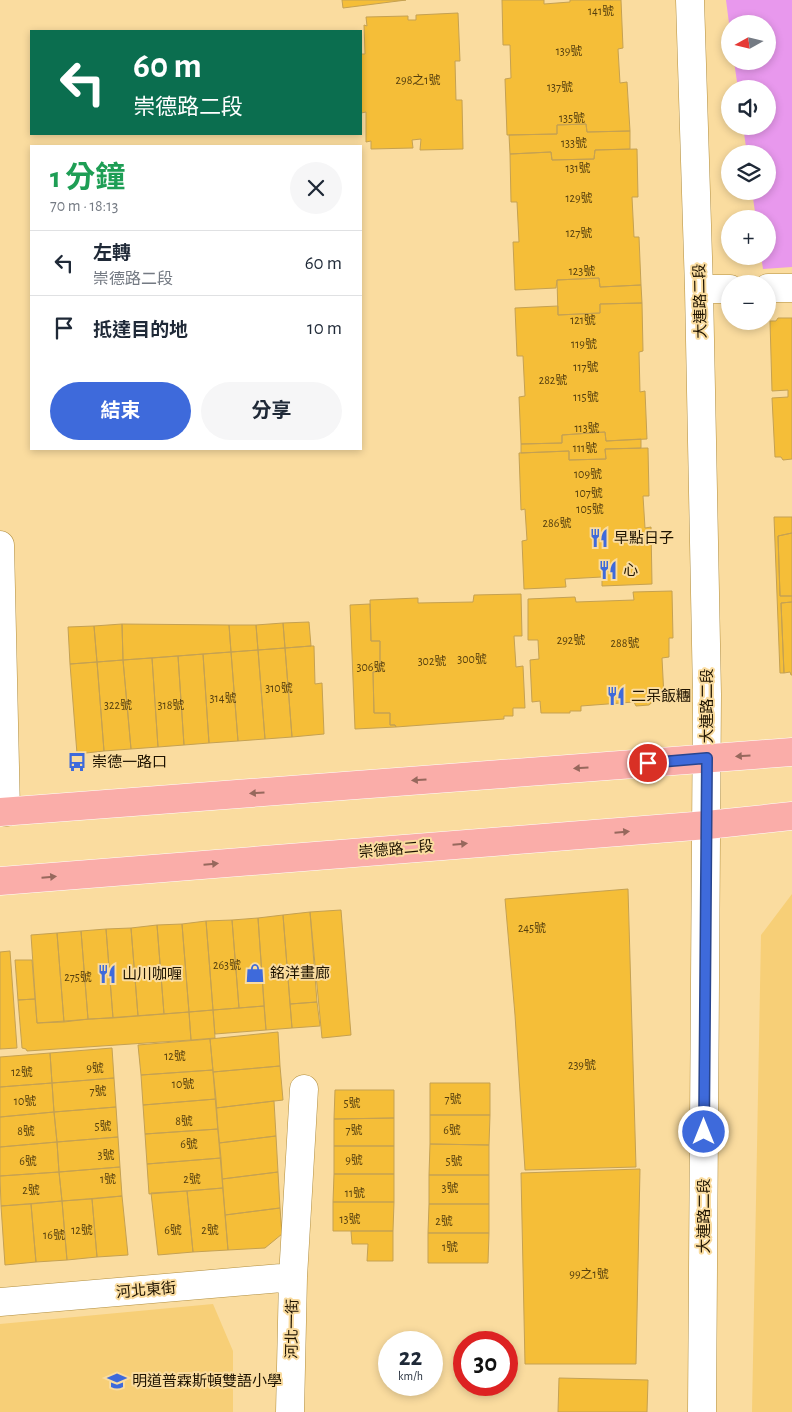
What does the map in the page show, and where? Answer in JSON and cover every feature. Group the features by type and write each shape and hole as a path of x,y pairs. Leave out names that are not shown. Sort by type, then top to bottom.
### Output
{"main road":[{"path":"3,812 792,752"},
{"name":"崇德路二段","path":"0,881 707,825 792,816"}],"street":[{"name":"大連路二段","path":"690,0 700,289 707,694 702,1412"},
{"path":"776,288 792,288"},
{"path":"700,289 721,289"},
{"path":"0,545 3,812"},
{"name":"河北一街","path":"290,1412 293,1277 304,1089"},
{"name":"河北東街","path":"0,1302 293,1277"}],"shaded area":[{"path":"726,0 792,0 792,267 763,269 762,265 776,265 776,210 755,210 753,200 776,200 776,145 746,145 744,135 776,135 776,80 737,80 735,70 776,70 776,15 728,15"},
{"path":"792,894 792,1412 752,1412 761,935"},
{"name":"明道普霖斯頓雙語小學","path":"213,1304 233,1351 233,1412 0,1412 0,1324"}],"building":[{"path":"342,0 406,0 343,8"},
{"path":"502,0 544,0 544,4 570,2 570,0 621,0 623,48 618,49 620,83 627,82 630,131 587,132 586,124 557,125 557,134 507,135 505,79 511,78 510,45 503,45"},
{"path":"458,13 460,61 455,61 456,100 462,100 463,149 420,150 421,139 412,140 413,148 371,149 371,141 366,142 366,112 362,113 362,54 365,54 364,25 367,26 366,17 408,16 408,20 416,20 416,15"},
{"path":"586,124 587,132 630,131 630,149 595,150 594,159 552,160 551,152 510,154 509,135 557,134 557,125"},
{"path":"637,149 638,197 632,197 634,237 639,237 641,285 600,287 599,278 557,280 556,288 515,290 513,242 519,242 517,202 511,202 510,154 551,152 552,160 594,159 595,150"},
{"path":"599,278 600,287 641,285 642,303 600,304 600,313 558,315 557,280"},
{"path":"642,303 643,351 639,352 640,392 645,391 647,439 606,441 605,432 562,435 562,443 521,444 519,397 525,396 523,356 517,356 515,308 558,306 558,315 600,313 600,304"},
{"path":"778,318 792,318 792,459 783,460 781,457 775,457 772,398 788,397 788,390 772,391 770,330 776,330"},
{"path":"605,432 606,441 641,439 641,448 605,449 606,459 569,460 569,451 521,453 521,444 562,443 562,435"},
{"path":"648,448 649,496 643,496 645,528 651,527 652,584 602,586 602,577 565,579 566,587 524,589 522,541 527,540 525,509 521,510 519,453 569,451 569,460 606,459 605,449"},
{"path":"774,517 792,517 792,533 778,536 780,596 792,596 792,602 781,603 784,673 780,673"},
{"path":"792,533 792,596 780,596 778,536"},
{"path":"672,591 673,638 669,638 669,657 662,658 664,697 656,699 649,705 636,706 634,702 581,706 581,711 570,711 570,713 541,713 540,701 532,702 530,660 539,659 538,640 528,640 528,599 575,597 576,602 634,600 633,592"},
{"path":"521,594 522,636 514,636 516,667 523,666 525,708 513,708 513,716 504,716 504,719 396,727 395,725 390,725 390,713 374,713 373,672 380,671 380,641 371,641 370,600 418,598 418,603 473,602 474,595"},
{"path":"792,602 791,675 790,672 784,673 781,603"},
{"path":"370,604 371,641 380,641 380,671 373,672 374,713 390,713 390,725 395,725 396,727 355,729 350,605"},
{"path":"309,622 311,646 285,648 283,623"},
{"path":"283,623 285,648 258,650 256,625"},
{"path":"122,624 123,660 97,662 94,626"},
{"path":"122,624 229,625 231,652 123,660"},
{"path":"229,625 256,625 258,650 231,652"},
{"path":"94,626 97,662 70,664 68,627"},
{"path":"314,646 315,684 322,683 324,734 292,737 285,648"},
{"path":"285,648 292,737 265,739 258,650"},
{"path":"258,650 265,739 238,741 231,652"},
{"path":"231,652 238,741 209,743 203,654"},
{"path":"203,654 209,743 184,745 178,656"},
{"path":"178,656 184,745 158,747 152,658"},
{"path":"152,658 158,747 131,749 123,660"},
{"path":"123,660 131,749 104,751 97,662"},
{"path":"97,662 104,751 77,754 70,664"},
{"path":"628,889 636,1167 525,1170 505,899"},
{"path":"341,910 351,1035 322,1038 310,912"},
{"path":"310,912 317,1002 290,1004 283,915"},
{"path":"283,915 292,1028 266,1030 258,918"},
{"path":"258,918 264,1006 239,1008 232,920"},
{"path":"232,920 239,1008 213,1010 206,921"},
{"path":"206,921 213,1010 189,1012 182,924"},
{"path":"182,924 189,1012 164,1014 157,925"},
{"path":"157,925 164,1014 138,1016 131,928"},
{"path":"131,928 138,1016 113,1018 106,929"},
{"path":"106,929 113,1018 88,1019 81,931"},
{"path":"81,931 88,1019 64,1022 57,933"},
{"path":"57,933 64,1022 37,1023 31,935"},
{"path":"10,951 17,1048 0,1049 0,952"},
{"path":"15,960 32,960 35,999 18,1000"},
{"path":"35,999 37,1023 189,1012 191,1040 27,1051 22,1048 18,1000"},
{"path":"317,1002 320,1026 292,1028 290,1004"},
{"path":"264,1006 266,1030 215,1034 213,1010"},
{"path":"213,1010 215,1038 191,1040 189,1012"},
{"path":"278,1032 280,1066 213,1072 210,1039"},
{"path":"210,1039 213,1070 141,1075 138,1045"},
{"path":"112,1048 114,1078 52,1083 50,1053"},
{"path":"50,1053 52,1083 0,1087 0,1057"},
{"path":"280,1066 283,1100 216,1108 213,1072"},
{"path":"213,1070 216,1099 143,1105 141,1075"},
{"path":"114,1078 116,1107 54,1112 52,1083"},
{"path":"52,1083 54,1112 0,1117 0,1087"},
{"path":"430,1083 490,1083 490,1115 430,1115"},
{"path":"335,1090 394,1090 394,1118 334,1119"},
{"path":"216,1099 218,1129 145,1134 143,1105"},
{"path":"274,1101 276,1136 219,1143 216,1108"},
{"path":"116,1107 118,1137 57,1142 54,1112"},
{"path":"54,1112 57,1142 0,1147 0,1117"},
{"path":"430,1115 490,1115 489,1145 430,1144"},
{"path":"394,1118 394,1146 334,1146 334,1119"},
{"path":"218,1129 221,1158 147,1164 145,1134"},
{"path":"276,1136 278,1172 222,1179 219,1143"},
{"path":"118,1137 120,1167 59,1172 57,1142"},
{"path":"57,1142 59,1172 0,1176 0,1147"},
{"path":"430,1144 489,1145 489,1175 429,1175"},
{"path":"334,1146 394,1146 394,1174 334,1174"},
{"path":"221,1158 223,1188 149,1194 147,1164"},
{"path":"120,1167 122,1196 62,1201 59,1172"},
{"path":"640,1169 636,1364 525,1364 521,1173"},
{"path":"59,1172 62,1201 1,1206 0,1176"},
{"path":"278,1172 280,1208 225,1215 222,1179"},
{"path":"334,1174 394,1174 394,1202 333,1202"},
{"path":"429,1175 489,1175 489,1204 429,1204"},
{"path":"223,1188 228,1250 193,1252 187,1191"},
{"path":"187,1191 193,1252 158,1255 151,1193"},
{"path":"122,1196 128,1255 97,1257 92,1199"},
{"path":"92,1199 97,1257 67,1260 62,1201"},
{"path":"62,1201 67,1260 36,1262 31,1204"},
{"path":"333,1202 394,1202 393,1231 333,1231"},
{"path":"31,1204 36,1262 5,1265 1,1206"},
{"path":"429,1204 489,1204 489,1233 428,1233"},
{"path":"280,1208 282,1234 265,1248 228,1250 225,1215"},
{"path":"351,1231 393,1231 393,1261 367,1261 368,1244 352,1244"},
{"path":"428,1233 489,1233 488,1263 428,1263"},
{"path":"559,1378 648,1380 647,1412 558,1412"}],"place":[{"name":"早點日子","path":"599,538"},
{"name":"心","path":"608,570"},
{"name":"二呆飯糰","path":"616,696"},
{"name":"崇德一路口","path":"77,762"},
{"name":"銘洋畫廊","path":"255,973"},
{"name":"山川咖喱","path":"107,974"},
{"name":"明道普霖斯頓雙語小學","path":"117,1381"}],"route":[{"path":"648,763 707,758 704,1132"}]}
